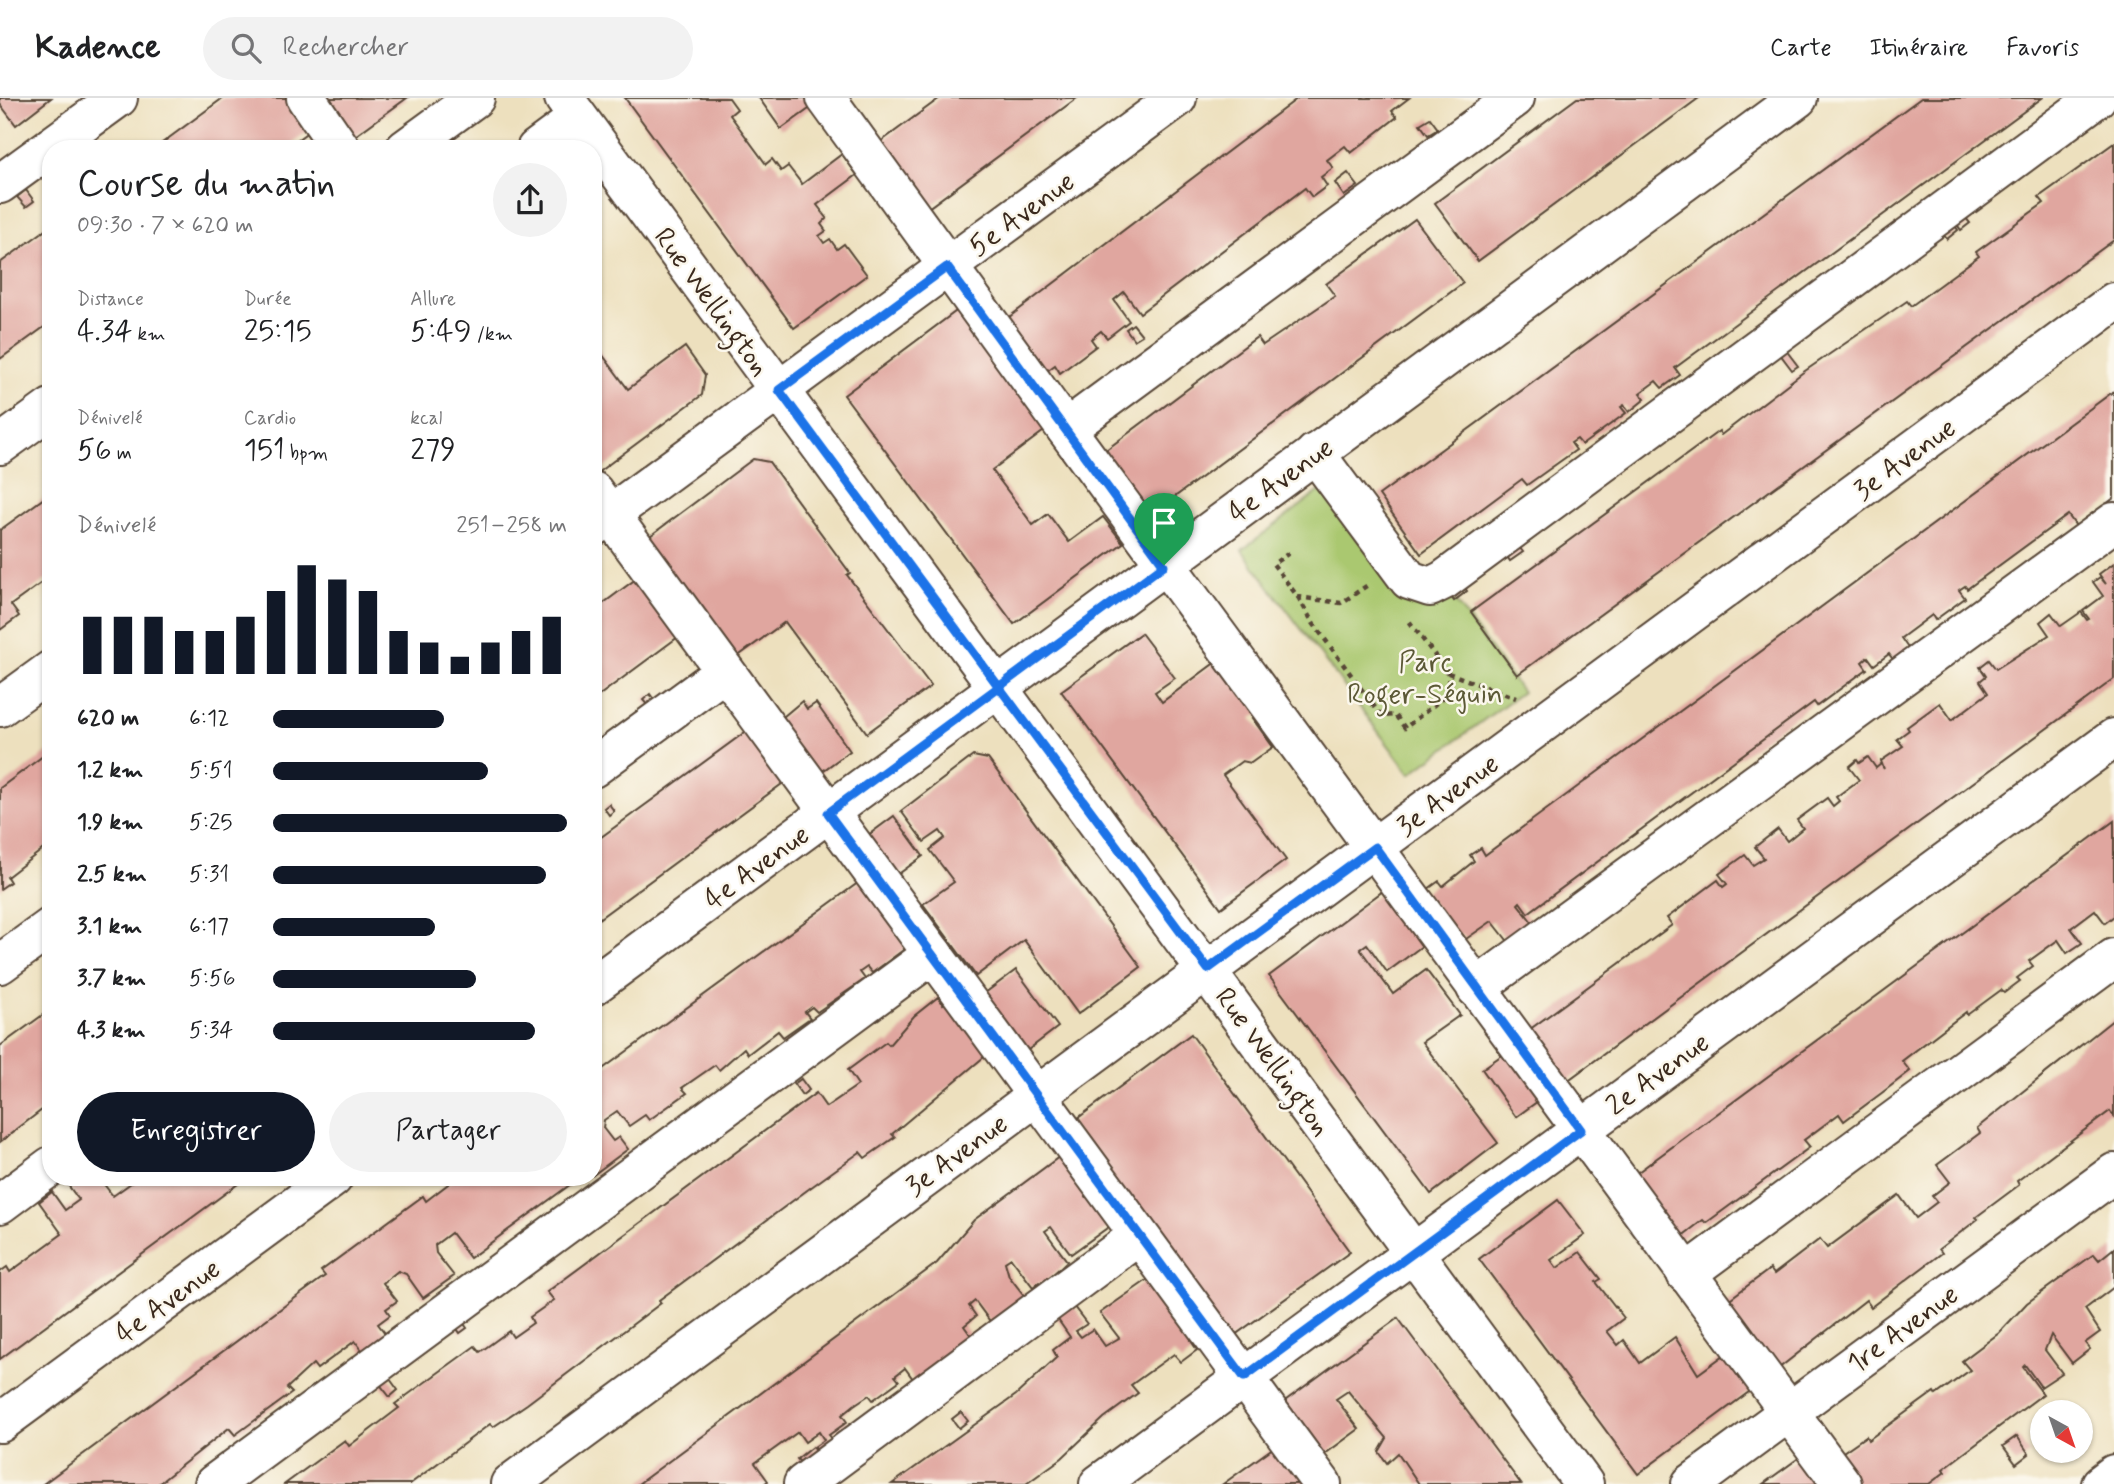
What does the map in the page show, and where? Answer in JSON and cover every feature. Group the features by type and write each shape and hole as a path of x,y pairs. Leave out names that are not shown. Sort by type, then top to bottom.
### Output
{"street":[{"path":"60,140 118,98"},
{"path":"306,98 335,140"},
{"path":"417,140 475,98"},
{"path":"826,98 1164,565 1375,847 1842,1484"},
{"name":"5e Avenue","path":"602,508 779,390 1177,98"},
{"path":"1066,429 1515,98"},
{"name":"4e Avenue","path":"602,979 1798,98"},
{"path":"1315,453 1409,580 1418,586 1430,587 1444,580 2098,98"},
{"path":"544,140 571,108"},
{"name":"Rue Wellington","path":"571,108 595,140"},
{"name":"Rue Wellington","path":"602,150 1208,969 1584,1484"},
{"path":"0,184 42,153"},
{"name":"3e Avenue","path":"510,1484 2114,302"},
{"path":"0,445 42,415"},
{"path":"602,514 724,672 1322,1484"},
{"path":"1476,988 2114,522"},
{"path":"602,761 724,672"},
{"path":"0,707 42,677"},
{"name":"2e Avenue","path":"1099,1484 2114,738"},
{"path":"0,964 42,934"},
{"path":"214,1484 933,954"},
{"path":"1686,1274 2114,958"},
{"path":"0,1204 42,1173"},
{"name":"1re Avenue","path":"1691,1484 2114,1173"},
{"name":"4e Avenue","path":"0,1423 322,1186"},
{"path":"803,1484 1138,1236"},
{"path":"2101,1484 2114,1475"}],"path":[{"path":"1289,553 1273,564 1379,713 1384,716 1395,715 1405,728 1449,693 1448,673"},
{"path":"1298,597 1341,603 1397,564"},
{"path":"1401,610 1448,673 1522,700"}],"green space":[{"name":"Parc Roger-Séguin","path":"1328,485 1416,601 1435,607 1452,597 1522,692 1410,774 1242,550"}],"building":[{"path":"0,98 51,98 16,125 0,104"},
{"path":"223,98 291,98 313,128 297,140 166,140"},
{"path":"316,98 407,98 349,140"},
{"path":"625,98 729,98 737,109 730,115 766,164 772,159 781,171 788,166 802,184 842,154 857,175 817,205 827,218 821,224 826,231 819,236 824,243 830,239 837,249 844,244 867,275 794,328"},
{"path":"759,98 812,98 816,104 781,129"},
{"path":"940,98 1077,98 920,214 871,149"},
{"path":"1298,98 1409,98 1392,111 1397,117 1351,153 1345,146 1327,160 1333,168 1321,177 1327,186 1312,197 1305,188 1140,313 1124,292 1114,300 1129,321 1107,338 1101,331 1091,339 1096,346 1060,373 1055,365 1040,376 1000,324"},
{"path":"1577,98 1699,98 1478,261 1435,203"},
{"path":"1921,98 2042,98 1675,368 1680,375 1662,388 1656,381 1640,393 1645,399 1629,412 1624,405 1621,407 1626,413 1582,445 1577,439 1571,443 1576,450 1527,485 1522,479 1421,554 1379,495"},
{"path":"1430,118 1438,129 1428,135 1420,124"},
{"path":"2114,143 2114,240 1517,675 1471,612 1719,431 1721,435 1802,373 1907,301 1911,306 1979,256 1976,252 2044,203 2039,197"},
{"path":"1348,173 1358,186 1344,196 1335,183"},
{"path":"26,190 34,201 26,207 17,197"},
{"path":"1965,217 1970,223 1961,230 1956,223"},
{"path":"1415,219 1463,283 1145,519 1098,456 1257,337 1263,345 1335,296 1326,284"},
{"path":"1951,220 1958,230 1947,239 1939,229"},
{"path":"42,233 42,329 0,359 0,263"},
{"path":"963,306 1052,425 992,470 1033,525 1048,514 1069,542 1103,517 1123,543 1014,624 844,395"},
{"path":"1133,324 1142,335 1134,340 1126,329"},
{"path":"1782,345 1798,366 1792,370 1777,350"},
{"path":"685,347 705,375 702,395 602,469 602,354 628,389"},
{"path":"2114,391 2114,498 2076,526 2068,515 1967,589 1965,586 1959,590 1965,598 1935,620 1932,615 1901,638 1912,654 1897,665 1889,654 1874,665 1868,657 1862,662 1867,669 1817,706 1814,702 1528,913 1520,902 1518,904 1539,931 1514,949 1492,921 1466,939 1462,934 1458,937 1424,892 1439,881 1443,886 1474,861 1470,855 1481,848 1485,855"},
{"path":"753,459 769,462 850,573 847,575 931,686 867,733 785,622 730,662 642,542"},
{"path":"42,500 42,583 11,605 19,616 0,630 0,530"},
{"path":"1515,542 1523,552 1510,561 1503,551"},
{"path":"2114,563 2114,679 1567,1081 1529,1030 1672,925 1667,918 1718,880 1723,887 1727,884 1719,874 1745,855 1753,865 1764,858 1755,847 1778,829 1787,841 1803,828 1797,820 1827,798 1833,806 1839,801 1836,797 1859,780 1849,767 1857,760 1859,763 1868,757 1876,768 1881,764 1884,769 1881,761 1903,746 1897,739 1909,730 1907,727 1940,703 1952,720 1988,693 1980,681 1986,676 1980,667 1989,660 1996,669 2049,635 2040,622 2051,613 2061,626 2081,612 2089,619 2083,611 2103,596 2093,582 2100,577 2106,584 2099,574"},
{"path":"640,576 682,634 602,693 602,604"},
{"path":"1460,581 1467,591 1454,601 1446,590"},
{"path":"1141,633 1175,678 1155,692 1162,702 1220,659 1260,713 1252,718 1273,747 1251,763 1242,761 1223,775 1286,860 1221,908 1061,691"},
{"path":"650,694 655,701 648,706 643,700"},
{"path":"802,701 807,709 816,703 850,751 817,775 777,722"},
{"path":"748,730 786,781 602,916 602,836"},
{"path":"973,756 988,759 1141,967 1078,1014 1024,940 976,976 923,904 954,882 930,850 945,838 940,831 924,842 901,811"},
{"path":"42,757 42,850 7,877 10,882 0,889 0,788"},
{"path":"609,804 614,811 609,815 604,808"},
{"path":"894,816 923,856 893,878 863,839"},
{"path":"2114,821 2114,916 2105,923 2095,910 2071,928 2082,943 2067,953 2058,940 2029,961 2033,966 2017,978 2020,981 2004,993 2001,990 1967,1015 1966,1012 1902,1061 1910,1071 1844,1121 1839,1114 1804,1140 1810,1147 1706,1223 1703,1220 1677,1240 1630,1178"},
{"path":"866,877 906,948 872,973 867,967 860,972 865,979 817,1012 812,1007 805,1012 810,1018 783,1037 778,1031 748,1054 744,1048 719,1070 715,1065 682,1088 687,1093 649,1120 645,1115 629,1126 617,1111 604,1120 603,1128 613,1141 619,1137 628,1149 602,1168 602,1069"},
{"path":"1391,885 1426,943 1387,972 1367,944 1360,949 1393,994 1426,970 1460,1015 1422,1042 1498,1143 1431,1194 1269,976"},
{"path":"1016,970 1058,1027 1020,1056 977,999"},
{"path":"938,997 943,1004 953,997 991,1051 892,1134 895,1137 865,1158 860,1152 659,1300 661,1303 527,1404 493,1427 490,1424 410,1484 285,1484 345,1440 349,1446 399,1408 395,1404 475,1346 480,1352 509,1331 513,1337 533,1323 530,1317 554,1300 547,1292 816,1093 826,1107 858,1085 848,1070 886,1042 889,1045 914,1016"},
{"path":"42,1016 42,1110 0,1142 0,1046"},
{"path":"2114,1019 2114,1116 2110,1111 2017,1181 2019,1185 1939,1249 1942,1253 1871,1307 1866,1300 1774,1372 1723,1304 1770,1269 1774,1274 1820,1239 1827,1248 1899,1195 1916,1218 1937,1202 1932,1196 1950,1182 1937,1165 1980,1133 1977,1128"},
{"path":"1191,1034 1350,1252 1228,1340 1070,1124"},
{"path":"1511,1049 1545,1096 1516,1117 1482,1069"},
{"path":"801,1079 809,1090 802,1095 794,1084"},
{"path":"1063,1154 1114,1223 1071,1254 1051,1227 1045,1231 1067,1261 1044,1283 1039,1282 1033,1287 1011,1258 1005,1262 1009,1276 1029,1302 995,1328 975,1301 969,1306 976,1316 964,1326 974,1340 916,1383 905,1368 895,1376 899,1381 873,1400 869,1395 854,1405 842,1415 847,1422 829,1435 833,1440 822,1457 814,1447 824,1440 819,1432 805,1442 798,1432 755,1463 768,1481 764,1484 638,1484 937,1263 974,1220"},
{"path":"69,1186 105,1186 113,1196 127,1186 235,1186 0,1359 0,1272 7,1267 10,1272 62,1234 39,1202 52,1192 65,1210 79,1200"},
{"path":"446,1186 568,1186 470,1258 451,1233 435,1245 436,1253 454,1276 423,1298 406,1274 398,1271 383,1283 397,1301 386,1309 390,1315 378,1324 388,1337 365,1354 355,1341 317,1369 313,1364 287,1388 292,1393 235,1435 229,1428 158,1484 43,1484 325,1276 321,1271 423,1196 426,1201"},
{"path":"1558,1200 1585,1235 1551,1260 1557,1268 1580,1252 1601,1279 1596,1282 1624,1318 1607,1331 1618,1345 1624,1340 1640,1363 1675,1337 1698,1374 1731,1350 1757,1386 1638,1474 1479,1259"},
{"path":"2114,1248 2114,1287 2085,1309 2100,1332 2085,1343 2090,1349 2072,1363 2051,1335 2045,1350 2062,1373 2041,1387 2025,1365 2023,1367 2043,1394 2030,1400 2030,1404 1943,1469 1945,1472 1929,1484 1852,1484 1833,1459 1866,1436 1868,1440 1934,1392 1936,1395 1970,1370 1962,1361 1999,1333 2027,1303 2094,1254 2099,1260"},
{"path":"1153,1276 1199,1335 1191,1341 1197,1350 1181,1362 1174,1354 1131,1385 1138,1393 1104,1418 1062,1458 1026,1484 892,1484 1016,1395 1057,1357 1053,1350 1070,1337 1054,1314 1070,1302 1087,1324 1076,1331 1081,1337 1093,1329 1105,1346 1119,1338 1100,1313"},
{"path":"460,1318 467,1328 460,1333 453,1323"},
{"path":"1398,1318 1521,1484 1419,1484 1398,1453 1387,1463 1379,1452 1387,1438 1348,1391 1336,1399 1359,1429 1318,1459 1278,1406"},
{"path":"387,1375 398,1390 390,1397 378,1382"},
{"path":"961,1412 968,1421 959,1428 952,1419"},
{"path":"2017,1436 2029,1454 2016,1464 2003,1446"},
{"path":"1281,1442 1311,1484 1223,1484"},
{"path":"812,1447 822,1461 808,1472 797,1459"},
{"path":"1807,1452 1831,1484 1763,1484"}],"route":[{"path":"1164,565 947,267 779,390 998,688 1208,969 1375,847 1581,1130 1244,1377 828,813 949,725 972,707 998,688 1023,669 1164,565"}]}
